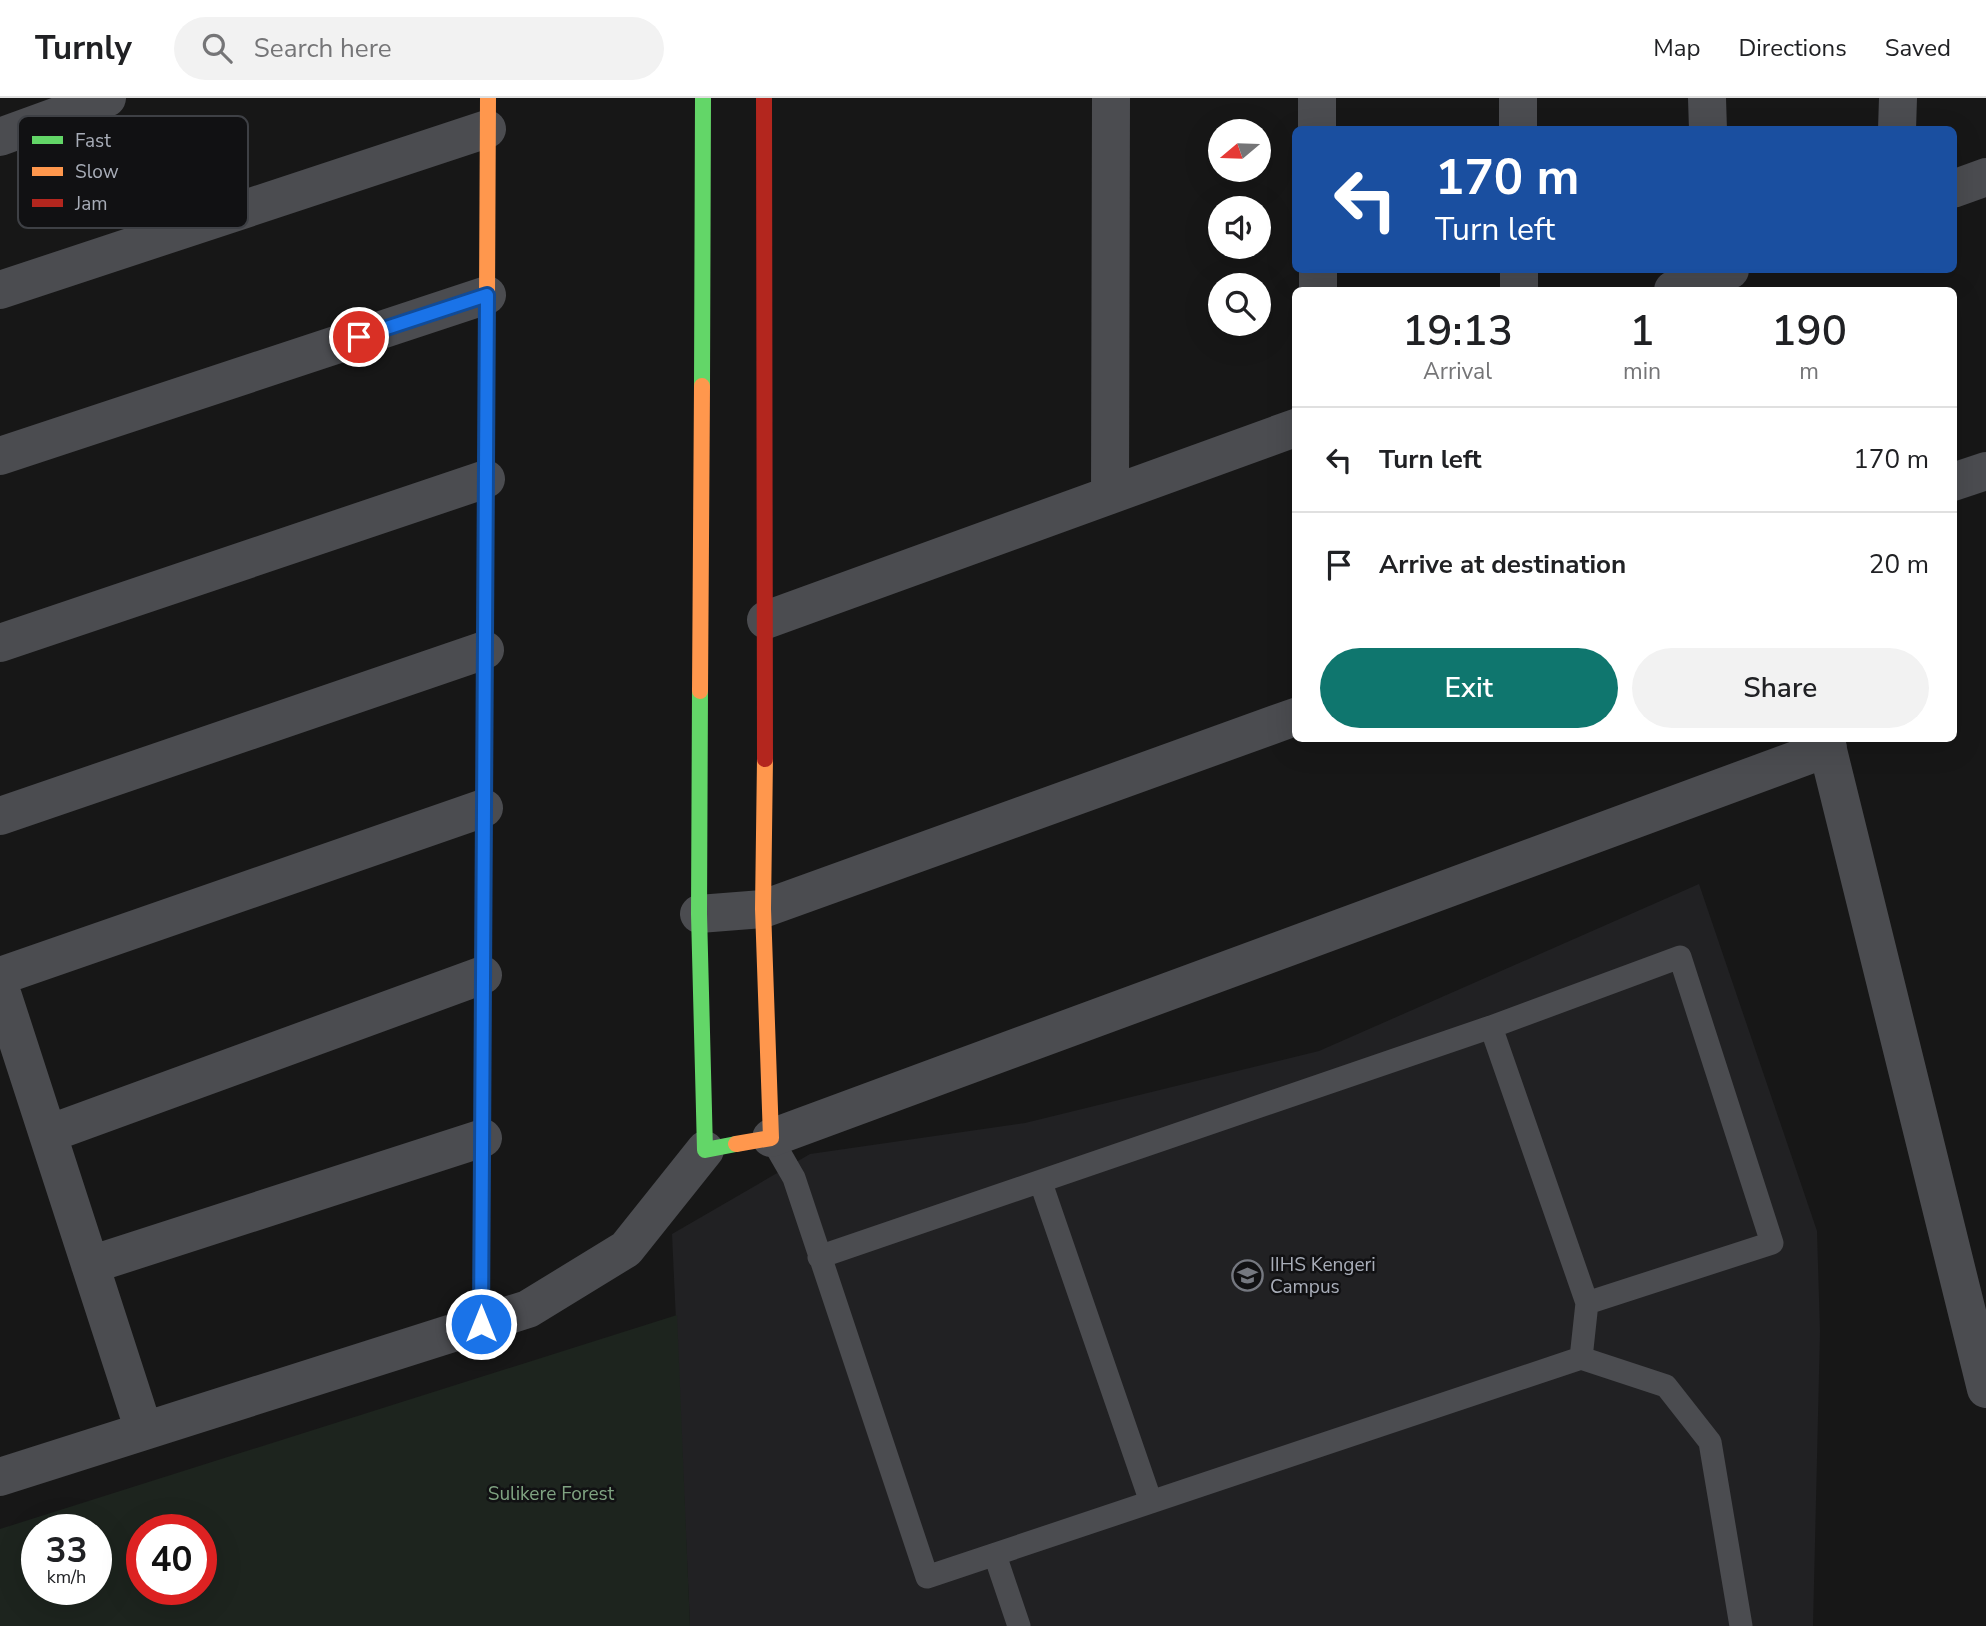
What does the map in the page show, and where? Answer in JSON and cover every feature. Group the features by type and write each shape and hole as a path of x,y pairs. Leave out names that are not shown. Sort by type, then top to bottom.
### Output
{"street":[{"path":"58,116 107,98"},
{"path":"0,1477 528,1309 626,1249 705,1150 699,914 703,98"},
{"path":"764,98 766,620 763,909 771,1138"},
{"path":"1110,495 1111,98"},
{"path":"1317,98 1317,126"},
{"path":"1518,98 1518,126"},
{"path":"1707,98 1708,126"},
{"path":"1897,126 1898,98"},
{"path":"248,200 488,113 481,1324"},
{"path":"0,137 18,130"},
{"path":"1957,188 1986,177"},
{"path":"0,290 171,228"},
{"path":"1682,287 1716,277"},
{"path":"0,456 487,295"},
{"path":"766,620 1292,429"},
{"path":"1957,481 1986,471"},
{"path":"0,643 486,479"},
{"path":"0,816 485,650"},
{"path":"699,914 763,909 1292,718"},
{"path":"705,1150 771,1138 1826,743 1986,1389"},
{"path":"0,976 484,808"},
{"path":"48,1134 483,975"},
{"path":"0,987 144,1431"},
{"path":"90,1265 483,1138"}],"lane":[{"path":"819,1257 1491,1027 1680,957 1772,1243 1587,1303"},
{"path":"1491,1027 1587,1303 1581,1358"},
{"path":"771,1138 794,1178 927,1577 1581,1358 1666,1386 1710,1442 1741,1626"},
{"path":"1041,1182 1151,1502"},
{"path":"995,1555 1019,1626"}],"shaded area":[{"name":"IIHS Kengeri Campus","path":"1699,884 1817,1231 1820,1332 1813,1626 690,1626 672,1234 810,1154 1025,1123 1319,1051"}],"green space":[{"name":"Sulikere Forest","path":"677,1315 690,1626 0,1626 0,1529 21,1522 21,1605 112,1605 112,1514 47,1514"}],"traffic: fast":[{"path":"702,386 703,98"},
{"path":"484,786 486,496"},
{"path":"700,691 699,914 705,1150 736,1144"}],"traffic: slow":[{"path":"486,496 488,98"},
{"path":"700,691 702,386"},
{"path":"736,1144 771,1138 763,909 765,759"},
{"path":"481,1324 484,786"}],"traffic: jam":[{"path":"764,98 765,759"}],"place":[{"name":"IIHS Kengeri Campus","path":"1247,1275"}],"route":[{"path":"359,337 487,295 481,1324"}]}
